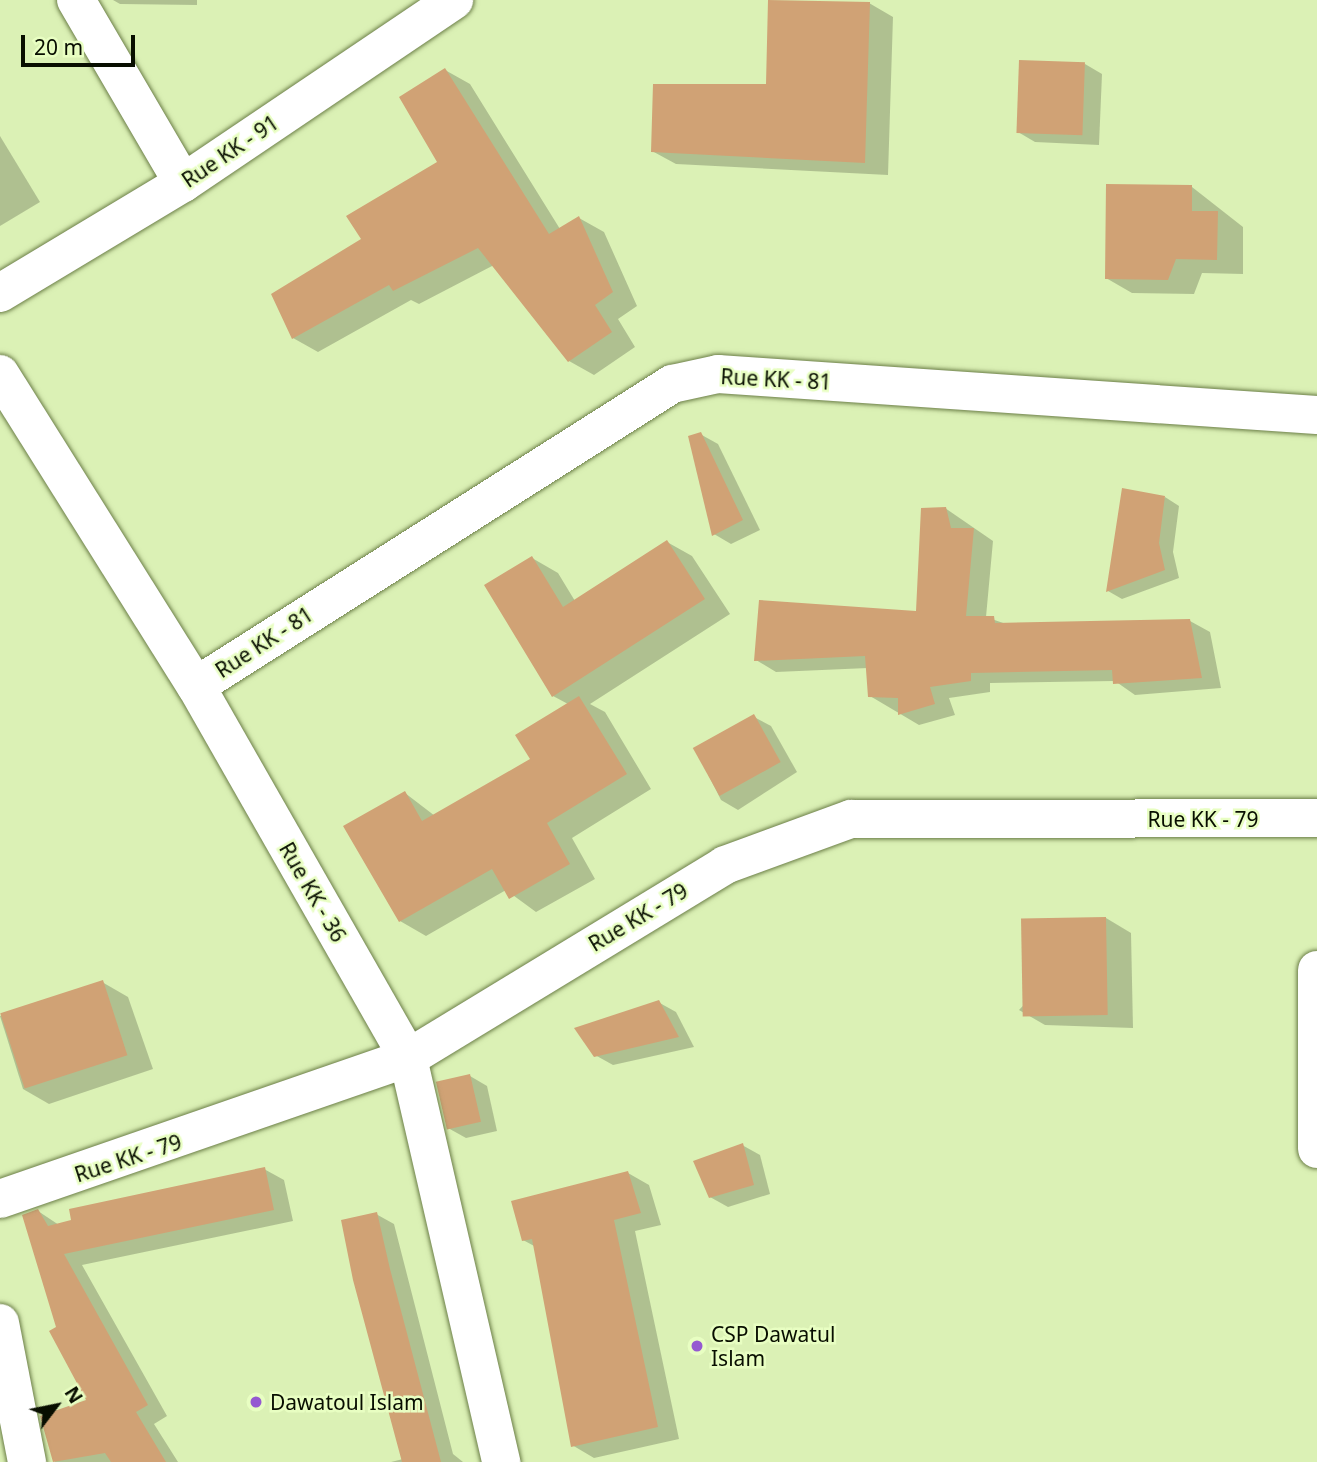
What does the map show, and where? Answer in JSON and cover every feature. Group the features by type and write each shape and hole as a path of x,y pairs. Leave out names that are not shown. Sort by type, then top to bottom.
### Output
{"street":[{"path":"76,0 183,183"},
{"name":"Rue KK - 91","path":"0,293 183,183 441,4"},
{"name":"Rue KK - 36","path":"0,374 196,686 408,1058 501,1462"},
{"name":"Rue KK - 81","path":"196,686 672,384 718,374 1317,415"},
{"name":"Rue KK - 79","path":"0,1199 408,1058 725,864 851,819 1317,818"},
{"path":"1317,970 1317,1149"},
{"path":"0,1323 27,1462"}],"building":[{"path":"768,0 870,2 865,163 651,152 653,84 766,84"},
{"path":"1019,60 1085,62 1082,135 1016,133"},
{"path":"445,68 549,234 579,216 613,292 595,305 612,332 568,362 478,248 393,291 389,285 292,339 271,294 361,239 346,216 437,162 399,97"},
{"path":"1106,184 1192,185 1192,211 1218,211 1217,260 1176,259 1168,280 1105,279"},
{"path":"701,432 743,520 712,536 688,436"},
{"path":"1122,488 1165,496 1159,543 1165,570 1106,592"},
{"path":"946,507 951,528 974,528 966,616 994,616 995,623 1190,619 1202,678 1113,684 1112,670 971,673 971,681 930,687 935,704 898,715 898,698 868,697 865,656 754,661 759,600 916,611 921,508"},
{"path":"667,540 705,599 552,697 484,585 532,556 563,607"},
{"path":"579,696 627,774 547,823 570,864 509,899 492,869 399,922 343,826 405,791 422,821 530,759 515,735"},
{"path":"754,714 781,762 719,796 693,748"},
{"path":"1106,917 1108,1015 1023,1016 1021,918"},
{"path":"103,980 127,1055 25,1089 0,1013"},
{"path":"659,1000 679,1037 594,1057 574,1028"},
{"path":"470,1074 481,1122 447,1130 436,1082"},
{"path":"743,1143 754,1185 709,1198 693,1161"},
{"path":"265,1167 274,1210 64,1254 148,1405 136,1412 166,1462 111,1462 105,1453 53,1462 40,1416 86,1400 49,1331 56,1327 22,1215 38,1209 48,1226 71,1220 69,1209"},
{"path":"628,1171 641,1213 614,1220 658,1427 571,1447 532,1239 522,1241 511,1201"},
{"path":"377,1212 441,1462 402,1462 353,1280 341,1220"}],"place":[{"name":"CSP Dawatul Islam","path":"697,1346"},
{"name":"Dawatoul Islam","path":"256,1402"}]}
